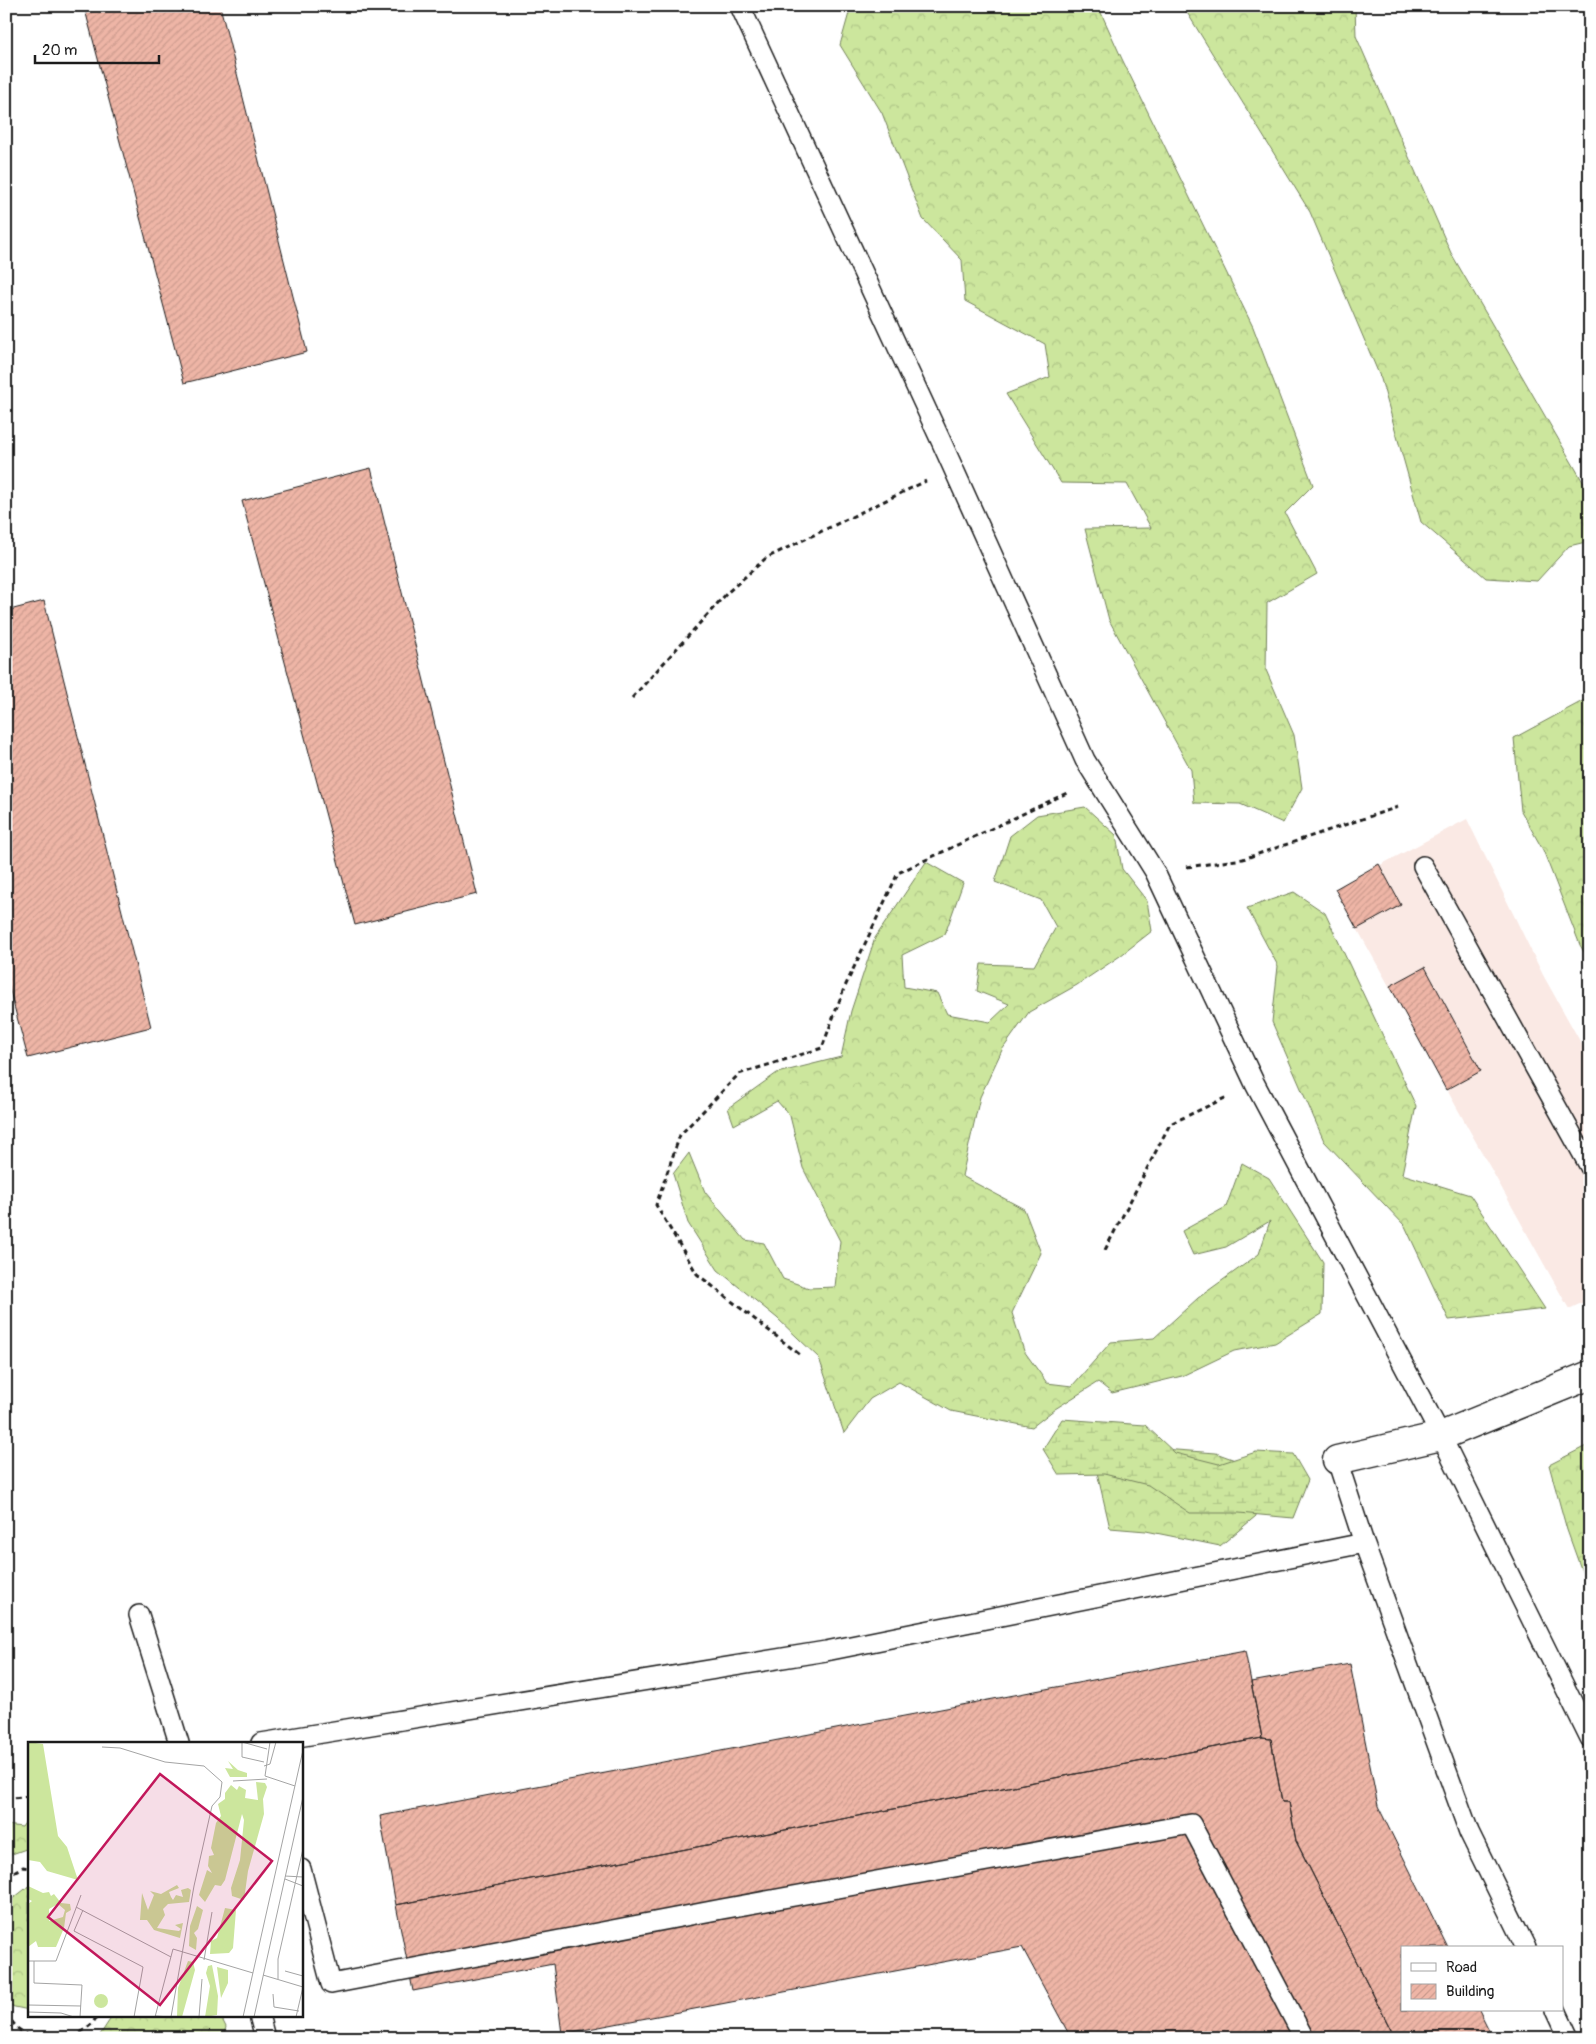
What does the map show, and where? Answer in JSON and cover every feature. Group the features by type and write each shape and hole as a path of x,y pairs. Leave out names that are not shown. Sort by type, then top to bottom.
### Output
{"street":[{"path":"1337,1460 1441,1436 1590,1375"}],"lane":[{"path":"740,6 1086,760 1154,872 1255,1084 1441,1436 1590,1738"},
{"path":"1423,866 1590,1167"},
{"path":"1337,1460 1364,1543 1470,1832 1525,1946"},
{"path":"266,1742 826,1651 1364,1543"},
{"path":"139,1615 179,1742"},
{"path":"302,1873 331,1984 1191,1824 1304,2038"},
{"path":"1557,2012 1569,2038"},
{"path":"259,2016 265,2038"}],"path":[{"path":"632,698 727,593 766,558 953,468"},
{"path":"799,1354 696,1274 656,1205 680,1135 738,1074 822,1048 843,991 898,873 1097,779"},
{"path":"1154,872 1243,859 1398,807"},
{"path":"1105,1250 1170,1124 1255,1084"},
{"path":"6,1799 28,1796"},
{"path":"6,1876 23,1867 28,1868"},
{"path":"6,2014 17,2028 31,2038"},
{"path":"73,2038 92,2024 97,2016"}],"shaded area":[{"path":"1467,819 1543,975 1590,1059 1590,1299 1569,1309 1335,889"}],"green space":[{"path":"851,6 1098,6 1253,327 1313,485 1285,513 1317,574 1267,603 1266,670 1294,735 1302,788 1283,823 1240,804 1194,803 1191,770 1109,620 1085,529 1151,528 1127,484 1061,483 1006,394 1050,377 1045,344 965,301 962,260 923,219 882,113 840,45"},
{"path":"1183,6 1355,6 1356,36 1451,253 1590,494 1590,541 1569,546 1537,581 1486,578 1421,522 1381,379 1310,212"},
{"path":"1590,697 1590,962 1580,945 1543,850 1521,811 1514,738"},
{"path":"1085,807 1116,835 1122,869 1147,901 1152,931 1120,956 1077,985 1029,1012 1002,1050 980,1097 962,1176 1024,1209 1041,1253 1012,1313 1024,1351 1047,1383 1072,1386 1111,1342 1154,1338 1198,1298 1259,1254 1270,1221 1226,1247 1193,1255 1182,1231 1226,1207 1242,1163 1269,1178 1323,1262 1322,1314 1275,1343 1234,1351 1182,1376 1112,1393 1098,1382 1055,1409 1032,1427 951,1411 899,1382 870,1399 844,1433 819,1358 777,1318 718,1270 688,1223 673,1174 689,1153 705,1192 745,1240 764,1243 783,1279 809,1288 835,1287 840,1241 803,1168 790,1116 777,1101 734,1125 728,1108 777,1073 841,1057 851,1011 875,938 926,862 963,883 945,934 902,955 904,987 937,993 947,1014 990,1022 1009,1004 977,991 981,964 1034,966 1056,927 1041,900 995,882 1010,836 1037,815"},
{"path":"1294,892 1325,913 1416,1106 1402,1174 1470,1195 1545,1309 1449,1320 1405,1226 1324,1141 1272,1022 1278,966 1247,908"},
{"path":"1062,1419 1145,1425 1175,1453 1219,1464 1256,1452 1293,1454 1308,1480 1293,1518 1239,1513 1190,1513 1148,1485 1104,1474 1059,1475 1043,1449"},
{"path":"1590,1444 1590,1594 1567,1530 1549,1465"},
{"path":"1111,1445 1216,1453 1254,1467 1256,1516 1220,1546 1146,1531 1110,1528 1096,1468"},
{"path":"28,1818 28,1848 6,1856 6,1825 22,1827"},
{"path":"28,1887 28,2010 10,2006 6,1999 6,1904"},
{"path":"112,2016 220,2016 226,2027 223,2038 98,2038"}],"building":[{"path":"84,6 220,6 307,352 184,383"},
{"path":"371,468 477,894 355,925 242,501"},
{"path":"44,601 151,1027 28,1058 6,976 6,611"},
{"path":"1379,864 1401,905 1357,929 1335,889"},
{"path":"1425,967 1481,1071 1446,1090 1390,986"},
{"path":"1245,1651 1262,1738 396,1905 380,1816"},
{"path":"1350,1664 1378,1806 1447,1946 1401,1946 1401,2012 1480,2012 1493,2038 1395,2038 1296,1841 1289,1802 1282,1802 1271,1739 1262,1738 1251,1682"},
{"path":"1262,1738 1271,1739 1282,1802 1289,1802 1296,1841 1395,2038 1071,2038 1022,1947 562,2034 553,1964 413,1991 396,1905"}]}
